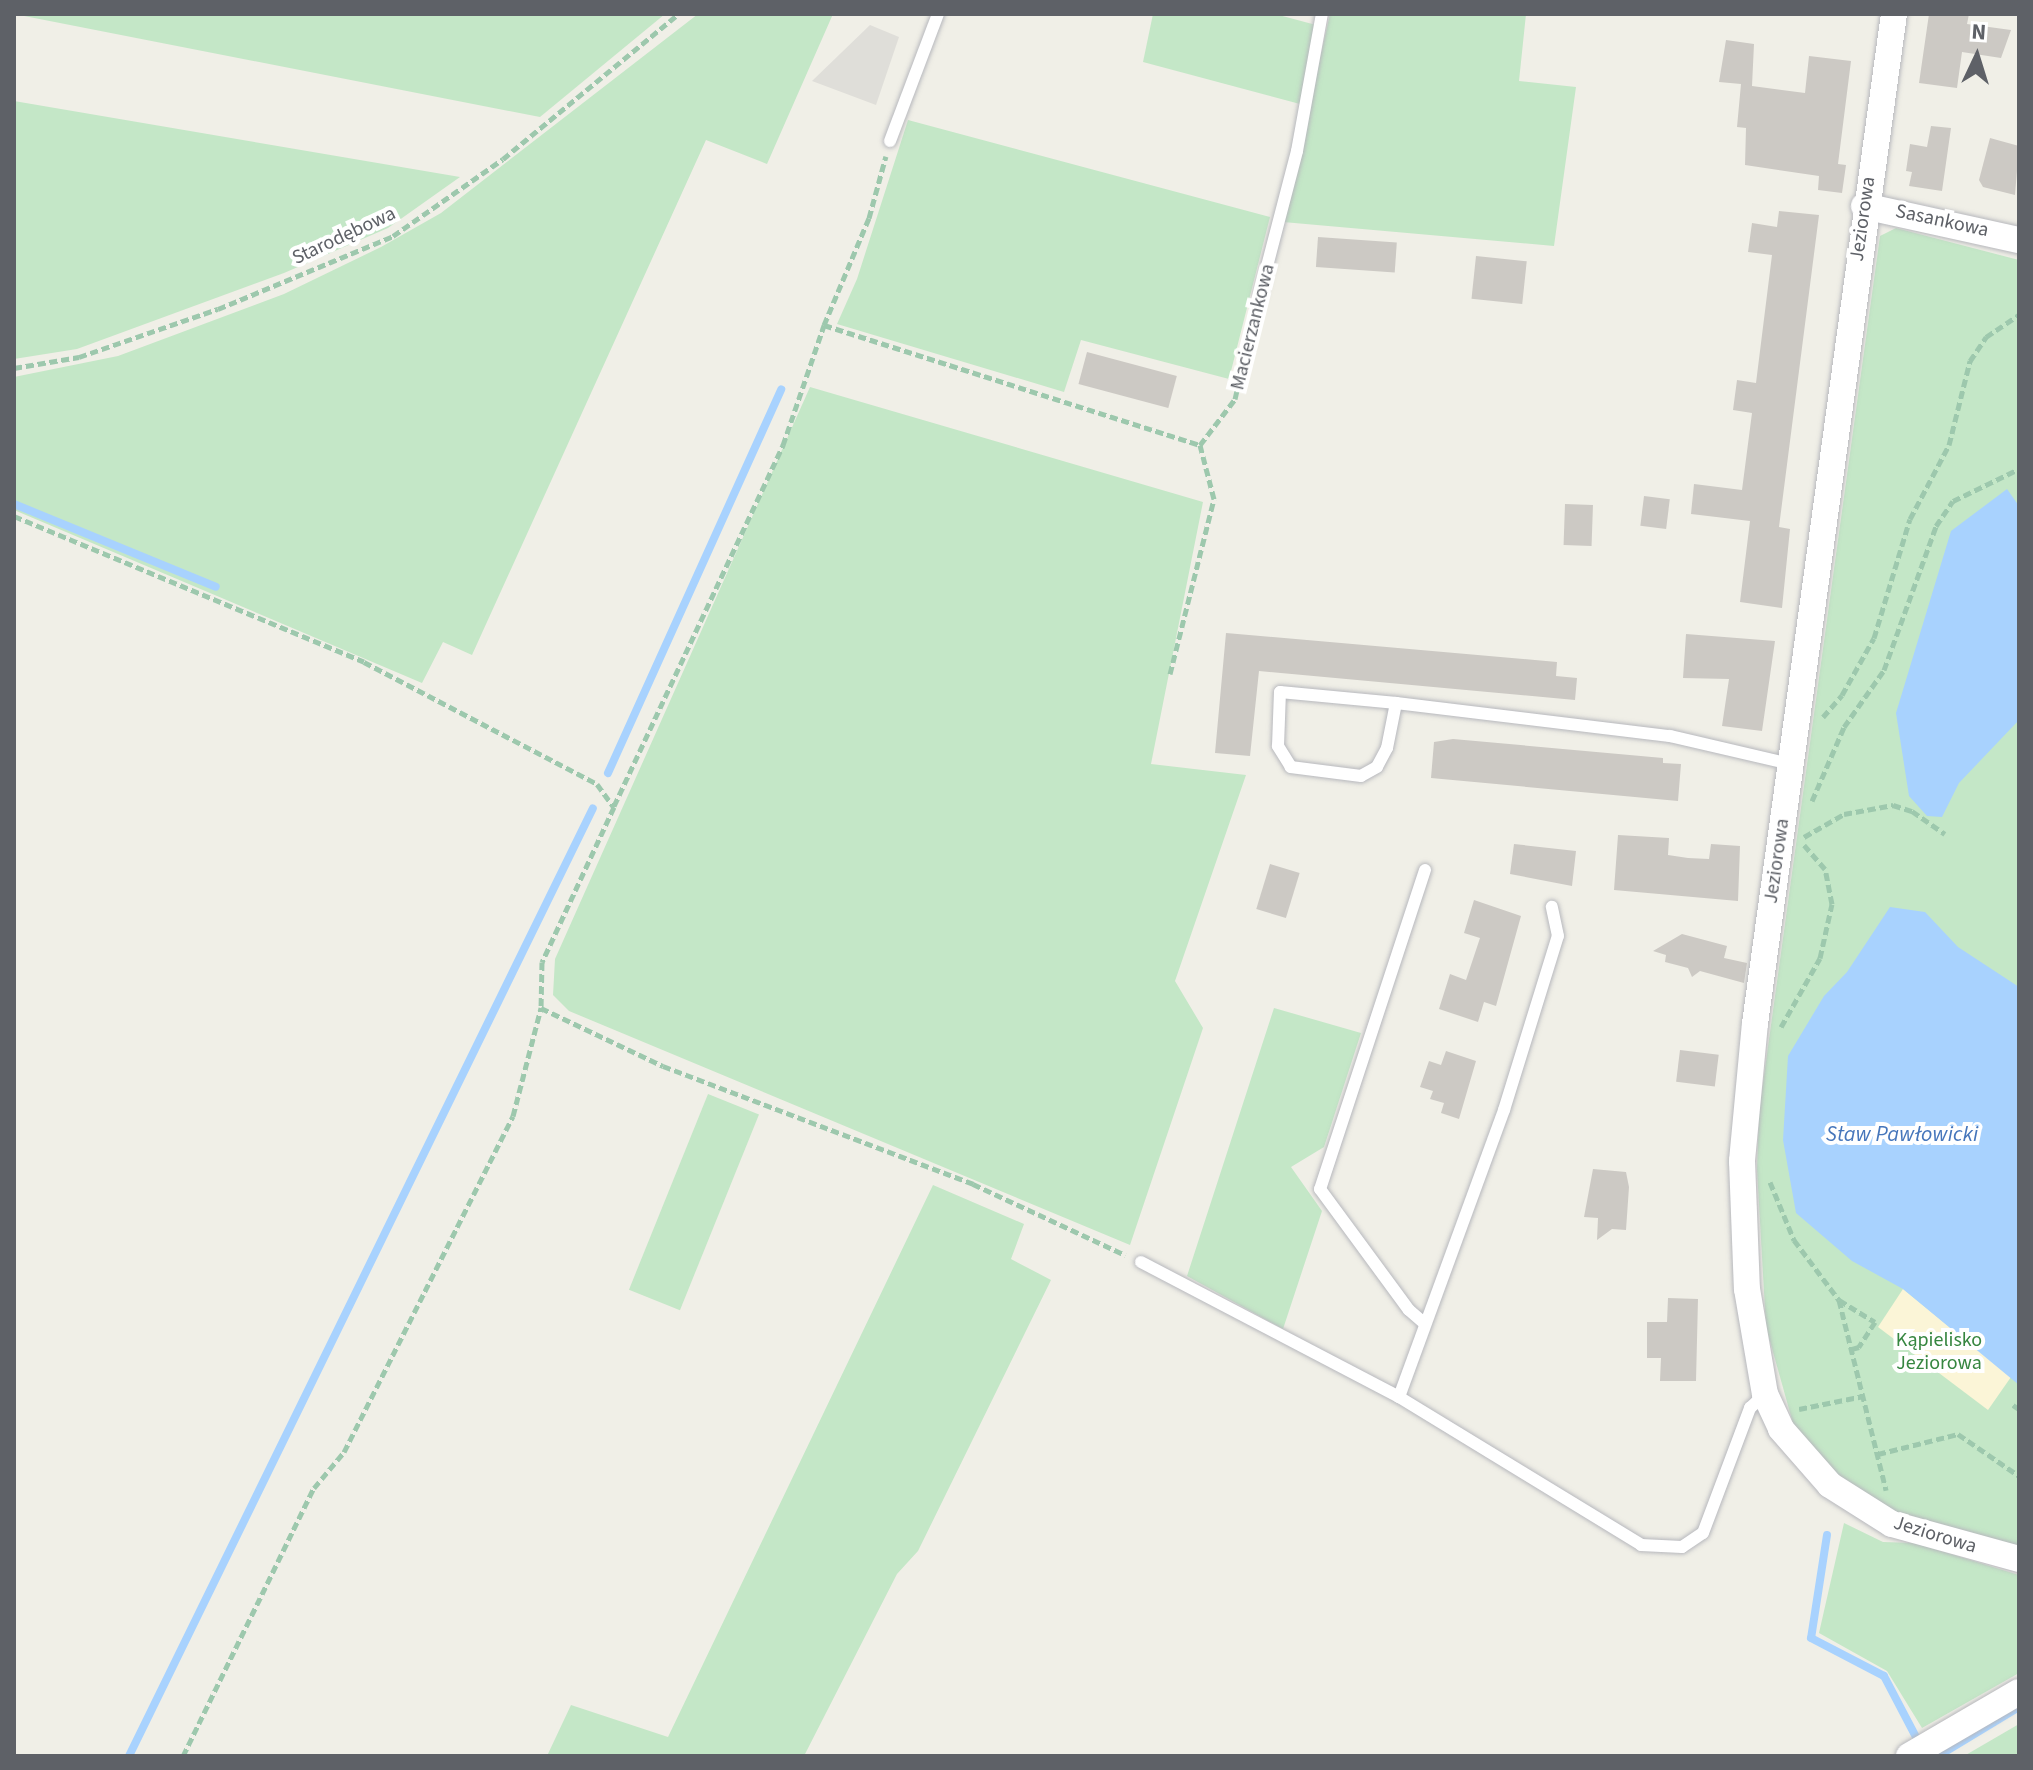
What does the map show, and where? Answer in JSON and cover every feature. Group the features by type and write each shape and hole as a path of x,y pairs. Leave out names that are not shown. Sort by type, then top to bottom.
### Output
{"street":[{"name":"Jeziorowa","path":"1894,14 1864,206 1790,764 1742,1161 1747,1289 1770,1404 1830,1485 1886,1521 2019,1559"},
{"name":"Sasankowa","path":"1864,206 2019,240"},
{"path":"1909,1756 2019,1692"}],"lane":[{"path":"890,141 938,14"},
{"name":"Macierzankowa","path":"1259,297 1297,151 1322,14"},
{"path":"1396,703 1387,748 1377,767 1361,776 1291,767 1278,746 1280,692 1396,703 1670,736 1790,764"},
{"path":"1425,870 1320,1189 1409,1310 1425,1324"},
{"path":"1399,1397 1504,1110 1558,936 1552,907"},
{"path":"1141,1262 1399,1397 1641,1545 1663,1549 1682,1547 1703,1533 1750,1408 1770,1404"}],"path":[{"name":"Starodębowa","path":"14,368 79,357 218,309 393,236 503,159 678,14"},
{"path":"183,1756 314,1488 344,1452 513,1116 541,1008 542,962 783,445 824,325 869,218 890,141"},
{"name":"Macierzankowa","path":"1200,445 1235,399 1259,297"},
{"path":"1794,734 1825,715 1864,658 1910,519 1949,445 1970,361 1986,337 2019,315"},
{"path":"824,325 1200,445 1214,499 1170,674"},
{"path":"1810,805 1844,727 1884,670 1936,526 1953,501 2019,469"},
{"path":"14,516 364,662 585,777 614,807"},
{"path":"1803,837 1844,814 1893,805 1912,811 1945,834"},
{"path":"1776,1037 1820,958 1832,904 1825,869 1803,837 1805,827"},
{"path":"541,1008 663,1066 973,1184 1141,1262"},
{"path":"1768,1172 1794,1240 1839,1300 1875,1322 1859,1347 1852,1349"},
{"path":"1839,1300 1878,1454 1889,1506 1886,1521"},
{"path":"1770,1404 1864,1396"},
{"path":"1878,1454 1958,1434 2019,1476"}],"shaded area":[{"path":"870,25 899,37 876,105 812,81"}],"green space":[{"path":"14,14 665,14 540,117"},
{"path":"698,14 833,14 767,164 706,140 472,655 443,642 422,683 14,510 14,377 118,356 284,294 381,247 441,213"},
{"path":"1153,14 1275,14 1316,25 1300,104 1143,62"},
{"path":"1330,14 1526,14 1519,81 1576,87 1554,246 1283,222"},
{"path":"14,101 460,177 388,228 284,273 77,349 14,359"},
{"path":"908,120 1270,217 1229,379 1081,340 1064,392 837,324 857,279"},
{"name":"Kąpielisko Jeziorowa","path":"1896,228 2019,260 2019,1548 1900,1515 1837,1478 1794,1427 1766,1327 1757,1169 1759,1112 1880,236"},
{"path":"810,387 1203,502 1151,764 1246,775 1175,981 1203,1028 1130,1245 569,1011 553,995 555,959"},
{"path":"1274,1008 1361,1033 1324,1147 1291,1167 1322,1211 1283,1329 1187,1276"},
{"path":"708,1094 759,1115 680,1310 629,1290"},
{"path":"933,1185 1024,1224 1011,1259 1051,1280 918,1551 897,1574 804,1756 547,1756 571,1705 668,1737"},
{"path":"1844,1523 1883,1542 1915,1543 2019,1575 2019,1673 1922,1728 1887,1671 1819,1633"},
{"path":"2019,1724 2019,1756 1964,1756"}],"sand":[{"path":"1903,1289 2011,1377 1988,1410 1878,1327"}],"water":[{"path":"2007,489 2019,506 2019,720 1959,783 1942,817 1927,816 1909,796 1896,713 1951,531"},
{"name":"Staw Pawłowicki","path":"1890,907 1925,912 1958,947 2019,987 2019,1385 1903,1289 1852,1261 1796,1213 1783,1140 1788,1056 1824,996 1847,972"}],"building":[{"path":"1929,14 1969,14 1967,24 2011,30 2001,58 1962,52 1957,88 1919,83"},
{"path":"1726,40 1754,44 1752,86 1805,93 1809,56 1851,61 1838,164 1846,165 1842,193 1818,190 1819,176 1745,165 1746,128 1737,127 1741,84 1719,82"},
{"path":"1931,126 1951,128 1942,191 1909,186 1912,172 1906,171 1910,144 1927,147"},
{"path":"1990,138 2019,146 2015,195 1983,187 1979,180"},
{"path":"1779,211 1819,215 1779,527 1790,529 1782,608 1740,602 1750,521 1691,514 1694,484 1742,490 1752,413 1733,410 1737,380 1756,383 1772,255 1748,252 1752,223 1777,227"},
{"path":"1318,237 1397,243 1395,272 1316,267"},
{"path":"1476,256 1527,261 1522,304 1472,299"},
{"path":"1087,352 1177,376 1168,408 1078,384"},
{"path":"1644,496 1670,499 1666,529 1640,526"},
{"path":"1565,504 1593,505 1592,546 1564,545"},
{"path":"1226,633 1557,662 1556,676 1577,678 1575,700 1259,671 1250,756 1215,753"},
{"path":"1686,634 1775,641 1762,731 1722,726 1729,679 1683,678"},
{"path":"1453,739 1663,758 1663,763 1681,764 1678,801 1431,778 1434,742"},
{"path":"1618,835 1669,838 1668,855 1688,858 1709,859 1711,844 1740,846 1738,901 1614,890"},
{"path":"1514,844 1576,851 1572,886 1510,874"},
{"path":"1270,864 1300,873 1286,918 1256,909"},
{"path":"1474,900 1521,916 1496,1006 1484,1002 1478,1022 1439,1009 1450,974 1466,980 1480,938 1464,933"},
{"path":"1682,934 1727,946 1724,958 1747,963 1744,983 1700,971 1692,977 1688,968 1665,962 1666,955 1653,951"},
{"path":"1680,1050 1719,1055 1715,1087 1676,1082"},
{"path":"1446,1051 1476,1061 1459,1119 1441,1113 1444,1103 1430,1099 1433,1091 1420,1087 1429,1061 1441,1065"},
{"path":"1593,1169 1626,1172 1629,1187 1626,1230 1612,1229 1597,1240 1598,1218 1584,1217"},
{"path":"1668,1298 1698,1299 1696,1381 1660,1381 1661,1358 1647,1358 1647,1322 1667,1322"}],"waterway":[{"path":"608,773 781,389"},
{"path":"14,504 216,587"},
{"path":"129,1756 593,808"},
{"path":"1827,1535 1811,1638 1884,1676 1916,1737"},
{"path":"1938,1756 2019,1707"}]}
